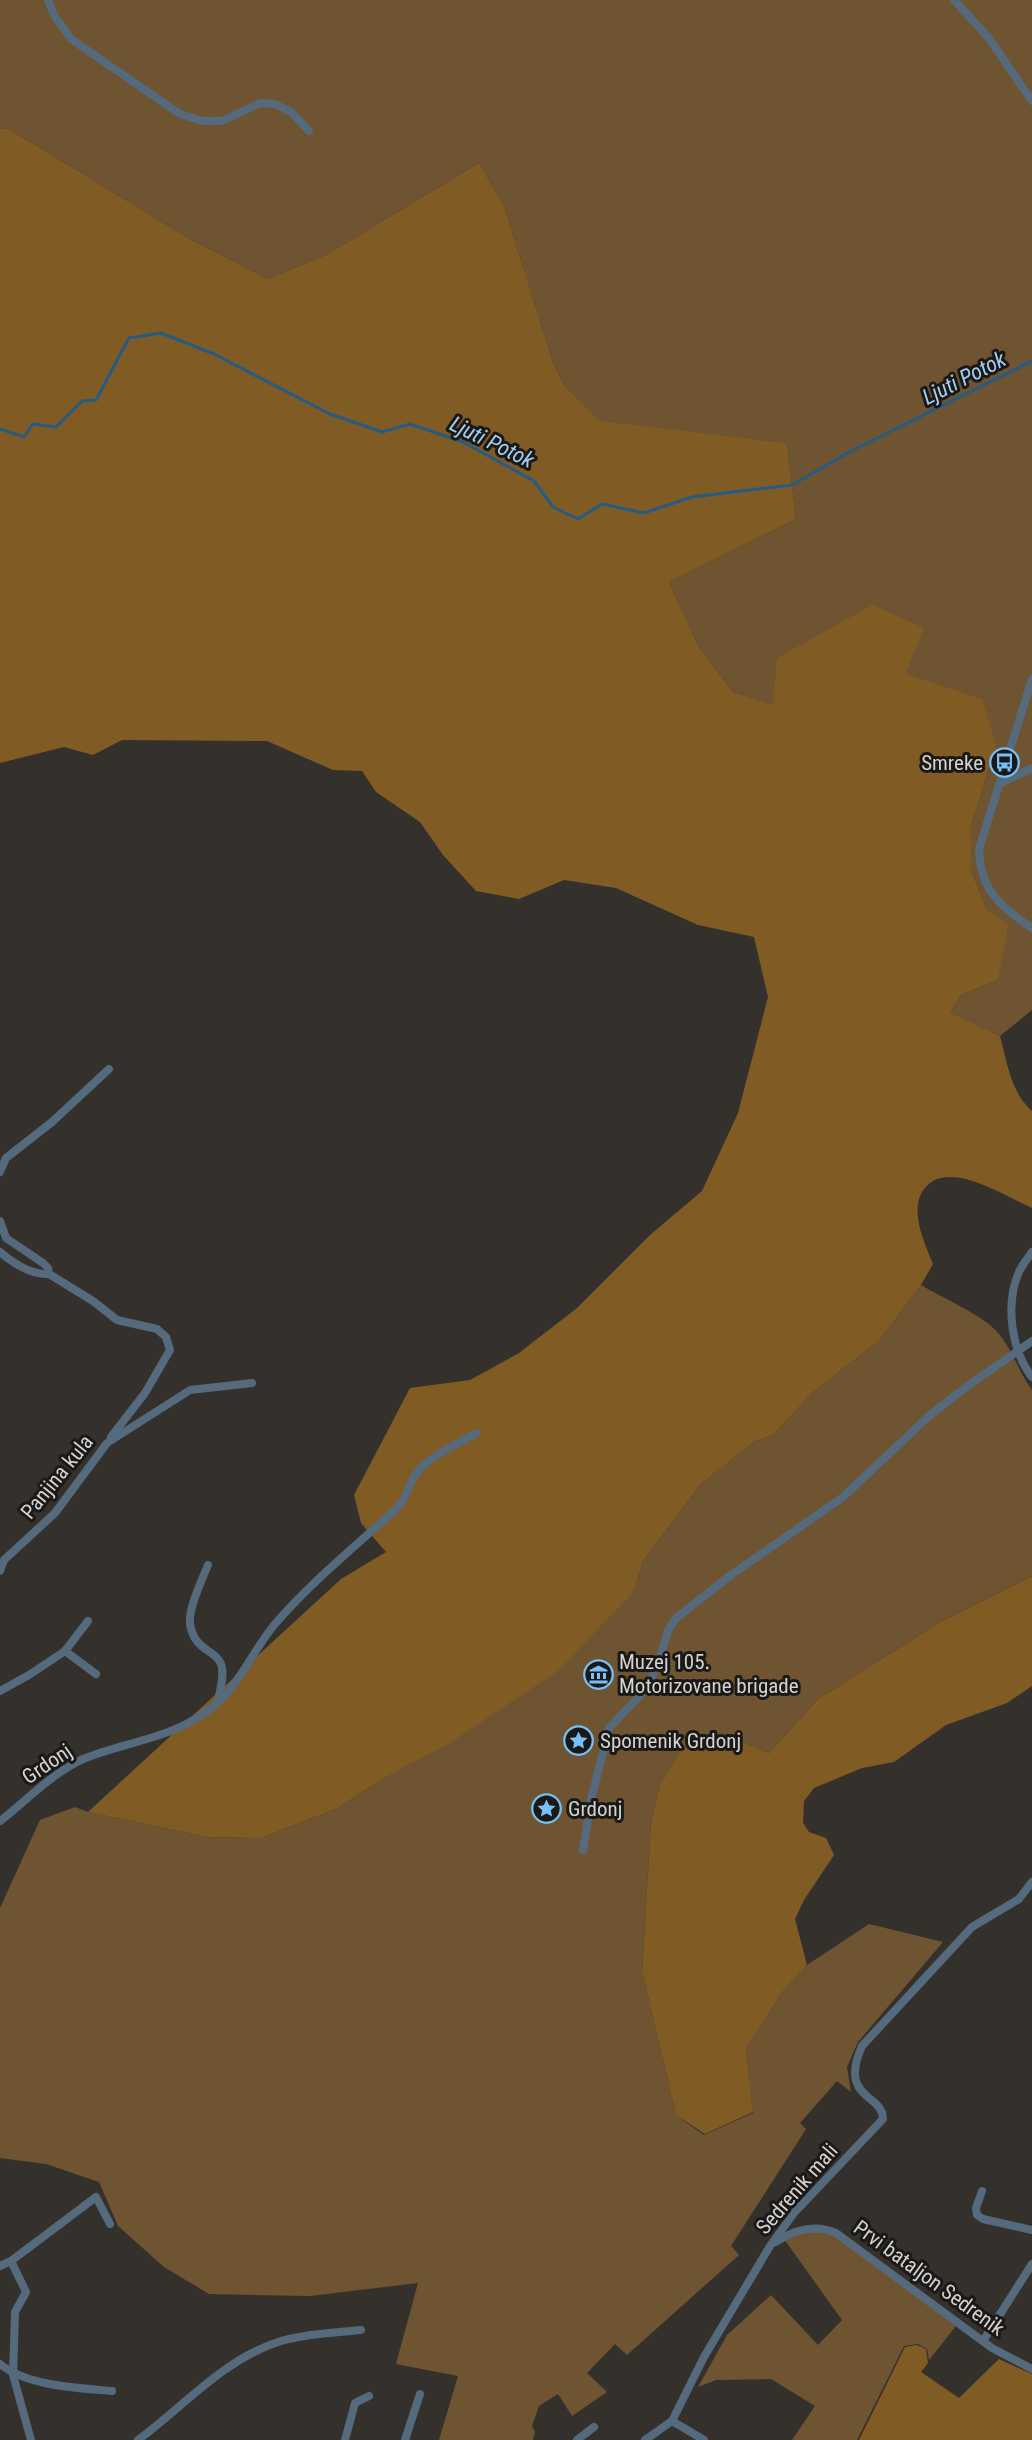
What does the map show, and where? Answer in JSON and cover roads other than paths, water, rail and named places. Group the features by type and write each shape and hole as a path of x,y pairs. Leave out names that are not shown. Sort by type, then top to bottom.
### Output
{"street":[{"path":"48,0 54,15 71,39 180,114 202,121 222,121 261,103 275,104 291,112 309,131"},
{"path":"954,0 988,37 1032,101"},
{"path":"1032,679 1001,783 988,813 979,849 979,867 985,885 997,900 1032,928"},
{"path":"1001,783 1032,768"},
{"path":"0,1172 6,1158 52,1122 109,1069"},
{"path":"0,1221 6,1238 43,1263 48,1268 49,1274"},
{"path":"0,1252 25,1268 49,1274 93,1301 117,1320 147,1325 158,1329 166,1337 170,1350 159,1372 107,1443"},
{"path":"1032,1252 1019,1272 1012,1300 1013,1328 1018,1352 1032,1377"},
{"path":"583,1850 591,1800 609,1728 646,1689 658,1664 668,1631 675,1619 731,1575 843,1497 929,1416 1032,1341"},
{"name":"Panjina kula","path":"0,1571 4,1560 55,1513 107,1443 190,1390 252,1383"},
{"name":"Grdonj","path":"0,1821 61,1772 82,1760 157,1738 192,1723 218,1703 269,1632 291,1606 351,1547 402,1503 416,1474 426,1463 476,1433"},
{"path":"208,1565 191,1611 190,1622 194,1638 202,1648 216,1657 221,1665 222,1677 218,1703"},
{"path":"0,1691 29,1676 64,1651 88,1621"},
{"path":"64,1651 96,1674"},
{"name":"Sedrenik mali","path":"645,2440 672,2421 704,2357 770,2246 794,2213 883,2120 880,2109 859,2089 855,2076 855,2061 868,2039 972,1927 1018,1899 1032,1882"},
{"path":"982,2191 976,2208 977,2215 983,2219 1032,2230"},
{"path":"0,2266 11,2261 96,2198 110,2224"},
{"name":"Prvi bataljon Sedrenik","path":"770,2246 788,2234 815,2227 836,2233 992,2348 1032,2369"},
{"path":"11,2261 26,2292 15,2312 13,2374 31,2440"},
{"path":"984,2341 1032,2264"},
{"path":"138,2440 221,2372 248,2355 287,2340 361,2330"},
{"path":"0,2364 13,2374 62,2385 112,2391"},
{"path":"405,2440 420,2394"},
{"path":"345,2440 355,2403 369,2396"},
{"path":"672,2421 704,2440"},
{"path":"577,2440 594,2427"}],"waterway":[{"name":"Ljuti Potok","path":"0,429 24,437 33,424 56,427 82,401 96,400 129,338 161,333 214,354 330,414 382,432 410,424 463,442 534,481 553,507 578,519 602,504 644,513 692,497 792,485 853,450 1032,361"}],"place":[{"name":"Smreke","path":"1004,763"},
{"name":"Muzej 105. Motorizovane brigade","path":"598,1674"},
{"name":"Spomenik Grdonj","path":"579,1741"},
{"name":"Grdonj","path":"547,1809"}]}
